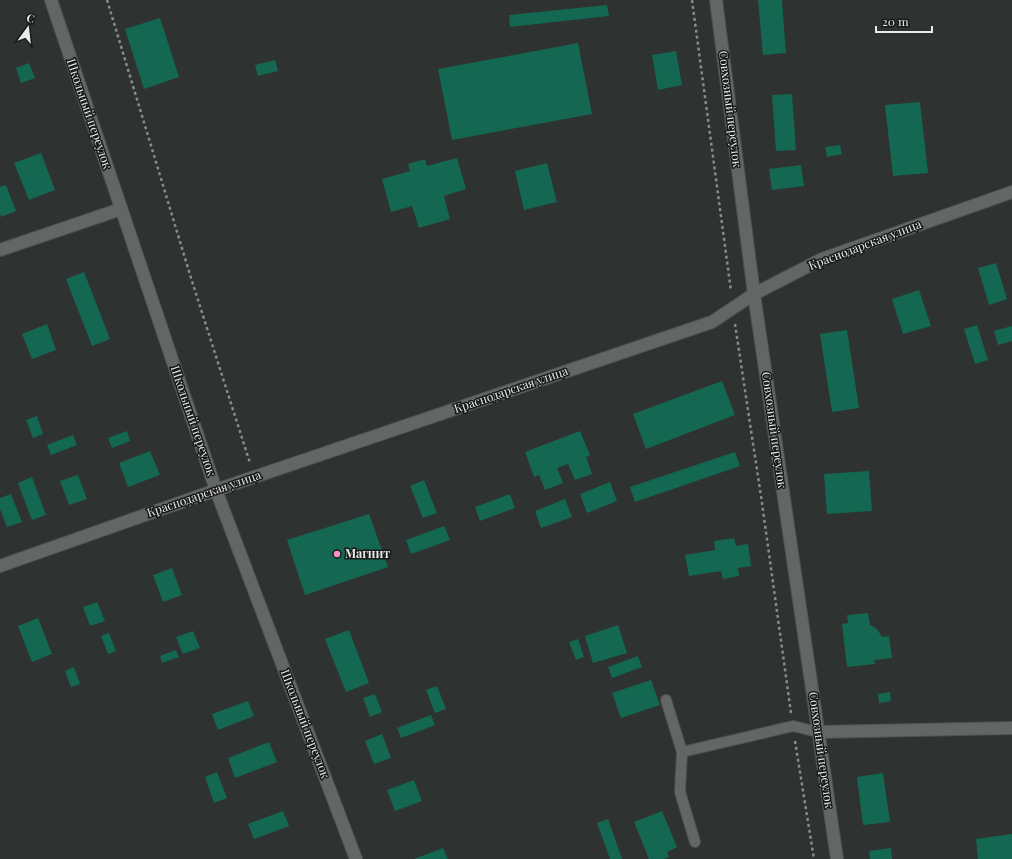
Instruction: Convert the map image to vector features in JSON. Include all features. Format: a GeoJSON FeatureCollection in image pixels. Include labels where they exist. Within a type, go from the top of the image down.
{"type":"FeatureCollection","features":[{"type":"Feature","properties":{"kind":"street","name":"Школьный переулок"},"geometry":{"type":"LineString","coordinates":[[51,0],[216,490],[356,859]]}},
{"type":"Feature","properties":{"kind":"street","name":"Совхозный переулок"},"geometry":{"type":"LineString","coordinates":[[716,0],[754,294],[837,859]]}},
{"type":"Feature","properties":{"kind":"street","name":"Краснодарская улица"},"geometry":{"type":"LineString","coordinates":[[0,566],[216,490],[712,322],[754,294],[822,259],[1012,192]]}},
{"type":"Feature","properties":{"kind":"street"},"geometry":{"type":"LineString","coordinates":[[0,250],[121,209]]}},
{"type":"Feature","properties":{"kind":"street"},"geometry":{"type":"LineString","coordinates":[[818,732],[1012,728]]}},
{"type":"Feature","properties":{"kind":"lane"},"geometry":{"type":"LineString","coordinates":[[666,700],[682,752],[680,792],[695,842]]}},
{"type":"Feature","properties":{"kind":"lane"},"geometry":{"type":"LineString","coordinates":[[682,752],[793,726],[818,732]]}},
{"type":"Feature","properties":{"kind":"path"},"geometry":{"type":"LineString","coordinates":[[107,0],[191,278],[255,477]]}},
{"type":"Feature","properties":{"kind":"path"},"geometry":{"type":"LineString","coordinates":[[692,0],[733,308],[793,726],[814,859]]}},
{"type":"Feature","properties":{"kind":"building"},"geometry":{"type":"Polygon","coordinates":[[[758,0],[782,0],[786,53],[763,55],[758,0]]]}},
{"type":"Feature","properties":{"kind":"building"},"geometry":{"type":"Polygon","coordinates":[[[607,5],[609,16],[510,27],[509,15],[607,5]]]}},
{"type":"Feature","properties":{"kind":"building"},"geometry":{"type":"Polygon","coordinates":[[[160,18],[179,77],[144,89],[125,29],[160,18]]]}},
{"type":"Feature","properties":{"kind":"building"},"geometry":{"type":"Polygon","coordinates":[[[578,43],[592,114],[452,140],[438,69],[578,43]]]}},
{"type":"Feature","properties":{"kind":"building"},"geometry":{"type":"Polygon","coordinates":[[[676,51],[682,85],[658,90],[652,55],[676,51]]]}},
{"type":"Feature","properties":{"kind":"building"},"geometry":{"type":"Polygon","coordinates":[[[275,60],[278,71],[258,76],[255,65],[275,60]]]}},
{"type":"Feature","properties":{"kind":"building"},"geometry":{"type":"Polygon","coordinates":[[[29,63],[35,78],[21,83],[16,68],[29,63]]]}},
{"type":"Feature","properties":{"kind":"building"},"geometry":{"type":"Polygon","coordinates":[[[792,94],[796,150],[776,151],[772,95],[792,94]]]}},
{"type":"Feature","properties":{"kind":"building"},"geometry":{"type":"Polygon","coordinates":[[[920,102],[928,173],[893,176],[885,105],[920,102]]]}},
{"type":"Feature","properties":{"kind":"building"},"geometry":{"type":"Polygon","coordinates":[[[840,145],[842,154],[827,157],[825,147],[840,145]]]}},
{"type":"Feature","properties":{"kind":"building"},"geometry":{"type":"Polygon","coordinates":[[[41,153],[55,190],[29,200],[14,163],[41,153]]]}},
{"type":"Feature","properties":{"kind":"building"},"geometry":{"type":"Polygon","coordinates":[[[457,158],[466,189],[444,196],[450,219],[419,228],[412,206],[391,212],[382,179],[410,171],[408,164],[425,159],[427,166],[457,158]]]}},
{"type":"Feature","properties":{"kind":"building"},"geometry":{"type":"Polygon","coordinates":[[[547,163],[557,202],[524,210],[515,171],[547,163]]]}},
{"type":"Feature","properties":{"kind":"building"},"geometry":{"type":"Polygon","coordinates":[[[801,165],[804,186],[772,190],[769,169],[801,165]]]}},
{"type":"Feature","properties":{"kind":"building"},"geometry":{"type":"Polygon","coordinates":[[[6,185],[16,211],[1,217],[0,187],[6,185]]]}},
{"type":"Feature","properties":{"kind":"building"},"geometry":{"type":"Polygon","coordinates":[[[996,263],[1007,299],[989,305],[978,268],[996,263]]]}},
{"type":"Feature","properties":{"kind":"building"},"geometry":{"type":"Polygon","coordinates":[[[84,272],[110,339],[92,346],[66,279],[84,272]]]}},
{"type":"Feature","properties":{"kind":"building"},"geometry":{"type":"Polygon","coordinates":[[[919,290],[931,326],[903,334],[892,299],[919,290]]]}},
{"type":"Feature","properties":{"kind":"building"},"geometry":{"type":"Polygon","coordinates":[[[47,324],[56,350],[32,359],[22,334],[47,324]]]}},
{"type":"Feature","properties":{"kind":"building"},"geometry":{"type":"Polygon","coordinates":[[[977,325],[988,360],[975,364],[964,329],[977,325]]]}},
{"type":"Feature","properties":{"kind":"building"},"geometry":{"type":"Polygon","coordinates":[[[1012,326],[1012,341],[998,345],[994,331],[1012,326]]]}},
{"type":"Feature","properties":{"kind":"building"},"geometry":{"type":"Polygon","coordinates":[[[847,330],[859,408],[832,412],[820,334],[847,330]]]}},
{"type":"Feature","properties":{"kind":"building"},"geometry":{"type":"Polygon","coordinates":[[[722,381],[735,415],[646,449],[633,414],[722,381]]]}},
{"type":"Feature","properties":{"kind":"building"},"geometry":{"type":"Polygon","coordinates":[[[37,416],[43,434],[33,438],[26,420],[37,416]]]}},
{"type":"Feature","properties":{"kind":"building"},"geometry":{"type":"Polygon","coordinates":[[[127,431],[130,441],[112,448],[108,438],[127,431]]]}},
{"type":"Feature","properties":{"kind":"building"},"geometry":{"type":"Polygon","coordinates":[[[580,431],[590,455],[586,457],[592,474],[575,480],[568,464],[557,468],[563,483],[545,490],[539,475],[534,477],[525,452],[580,431]]]}},
{"type":"Feature","properties":{"kind":"building"},"geometry":{"type":"Polygon","coordinates":[[[73,435],[77,445],[51,455],[47,445],[73,435]]]}},
{"type":"Feature","properties":{"kind":"building"},"geometry":{"type":"Polygon","coordinates":[[[150,451],[160,475],[128,487],[119,463],[150,451]]]}},
{"type":"Feature","properties":{"kind":"building"},"geometry":{"type":"Polygon","coordinates":[[[735,452],[740,466],[635,502],[630,487],[735,452]]]}},
{"type":"Feature","properties":{"kind":"building"},"geometry":{"type":"Polygon","coordinates":[[[869,471],[872,511],[827,514],[824,474],[869,471]]]}},
{"type":"Feature","properties":{"kind":"building"},"geometry":{"type":"Polygon","coordinates":[[[78,475],[87,499],[69,505],[60,481],[78,475]]]}},
{"type":"Feature","properties":{"kind":"building"},"geometry":{"type":"Polygon","coordinates":[[[32,477],[46,515],[32,520],[18,483],[32,477]]]}},
{"type":"Feature","properties":{"kind":"building"},"geometry":{"type":"Polygon","coordinates":[[[424,480],[437,513],[423,518],[410,486],[424,480]]]}},
{"type":"Feature","properties":{"kind":"building"},"geometry":{"type":"Polygon","coordinates":[[[610,482],[617,501],[587,513],[580,494],[610,482]]]}},
{"type":"Feature","properties":{"kind":"building"},"geometry":{"type":"Polygon","coordinates":[[[11,494],[22,522],[7,527],[0,509],[0,498],[11,494]]]}},
{"type":"Feature","properties":{"kind":"building"},"geometry":{"type":"Polygon","coordinates":[[[510,494],[515,508],[480,521],[475,507],[510,494]]]}},
{"type":"Feature","properties":{"kind":"building"},"geometry":{"type":"Polygon","coordinates":[[[565,499],[572,517],[541,528],[535,511],[565,499]]]}},
{"type":"Feature","properties":{"kind":"building","name":"Магнит"},"geometry":{"type":"Polygon","coordinates":[[[369,514],[388,567],[305,595],[287,540],[369,514]]]}},
{"type":"Feature","properties":{"kind":"building"},"geometry":{"type":"Polygon","coordinates":[[[444,526],[450,540],[411,554],[406,540],[444,526]]]}},
{"type":"Feature","properties":{"kind":"building"},"geometry":{"type":"Polygon","coordinates":[[[734,538],[736,546],[748,544],[751,566],[738,568],[739,576],[723,579],[721,571],[689,576],[685,555],[715,550],[714,541],[734,538]]]}},
{"type":"Feature","properties":{"kind":"building"},"geometry":{"type":"Polygon","coordinates":[[[172,568],[182,595],[163,602],[153,575],[172,568]]]}},
{"type":"Feature","properties":{"kind":"building"},"geometry":{"type":"Polygon","coordinates":[[[97,602],[105,621],[90,626],[83,607],[97,602]]]}},
{"type":"Feature","properties":{"kind":"building"},"geometry":{"type":"Polygon","coordinates":[[[868,613],[870,625],[877,629],[882,637],[889,636],[892,658],[874,660],[875,664],[847,667],[842,624],[848,623],[847,615],[868,613]]]}},
{"type":"Feature","properties":{"kind":"building"},"geometry":{"type":"Polygon","coordinates":[[[38,618],[52,654],[32,662],[18,626],[38,618]]]}},
{"type":"Feature","properties":{"kind":"building"},"geometry":{"type":"Polygon","coordinates":[[[618,625],[627,653],[593,663],[585,636],[618,625]]]}},
{"type":"Feature","properties":{"kind":"building"},"geometry":{"type":"Polygon","coordinates":[[[349,630],[369,683],[346,692],[325,639],[349,630]]]}},
{"type":"Feature","properties":{"kind":"building"},"geometry":{"type":"Polygon","coordinates":[[[193,631],[200,648],[183,654],[176,637],[193,631]]]}},
{"type":"Feature","properties":{"kind":"building"},"geometry":{"type":"Polygon","coordinates":[[[109,633],[116,651],[108,654],[101,636],[109,633]]]}},
{"type":"Feature","properties":{"kind":"building"},"geometry":{"type":"Polygon","coordinates":[[[578,639],[584,657],[576,660],[569,642],[578,639]]]}},
{"type":"Feature","properties":{"kind":"building"},"geometry":{"type":"Polygon","coordinates":[[[176,650],[179,657],[162,663],[160,656],[176,650]]]}},
{"type":"Feature","properties":{"kind":"building"},"geometry":{"type":"Polygon","coordinates":[[[638,656],[642,667],[612,678],[608,667],[638,656]]]}},
{"type":"Feature","properties":{"kind":"building"},"geometry":{"type":"Polygon","coordinates":[[[74,667],[80,684],[71,687],[65,671],[74,667]]]}},
{"type":"Feature","properties":{"kind":"building"},"geometry":{"type":"Polygon","coordinates":[[[651,680],[660,705],[621,718],[612,693],[651,680]]]}},
{"type":"Feature","properties":{"kind":"building"},"geometry":{"type":"Polygon","coordinates":[[[437,686],[446,709],[435,713],[426,690],[437,686]]]}},
{"type":"Feature","properties":{"kind":"building"},"geometry":{"type":"Polygon","coordinates":[[[890,692],[891,701],[879,703],[878,694],[890,692]]]}},
{"type":"Feature","properties":{"kind":"building"},"geometry":{"type":"Polygon","coordinates":[[[375,694],[382,712],[370,717],[363,698],[375,694]]]}},
{"type":"Feature","properties":{"kind":"building"},"geometry":{"type":"Polygon","coordinates":[[[248,701],[254,716],[218,730],[212,714],[248,701]]]}},
{"type":"Feature","properties":{"kind":"building"},"geometry":{"type":"Polygon","coordinates":[[[431,715],[435,725],[401,738],[397,728],[431,715]]]}},
{"type":"Feature","properties":{"kind":"building"},"geometry":{"type":"Polygon","coordinates":[[[382,734],[391,758],[374,764],[365,741],[382,734]]]}},
{"type":"Feature","properties":{"kind":"building"},"geometry":{"type":"Polygon","coordinates":[[[269,742],[277,762],[235,778],[228,758],[269,742]]]}},
{"type":"Feature","properties":{"kind":"building"},"geometry":{"type":"Polygon","coordinates":[[[217,772],[227,798],[214,803],[205,777],[217,772]]]}},
{"type":"Feature","properties":{"kind":"building"},"geometry":{"type":"Polygon","coordinates":[[[883,773],[890,822],[863,825],[857,777],[883,773]]]}},
{"type":"Feature","properties":{"kind":"building"},"geometry":{"type":"Polygon","coordinates":[[[414,780],[422,801],[395,811],[387,790],[414,780]]]}},
{"type":"Feature","properties":{"kind":"building"},"geometry":{"type":"Polygon","coordinates":[[[283,811],[289,826],[254,839],[248,824],[283,811]]]}},
{"type":"Feature","properties":{"kind":"building"},"geometry":{"type":"Polygon","coordinates":[[[662,811],[677,847],[667,852],[669,857],[664,859],[649,859],[634,822],[662,811]]]}},
{"type":"Feature","properties":{"kind":"building"},"geometry":{"type":"Polygon","coordinates":[[[608,819],[622,859],[610,859],[597,823],[608,819]]]}},
{"type":"Feature","properties":{"kind":"building"},"geometry":{"type":"Polygon","coordinates":[[[1012,834],[1012,859],[978,859],[976,839],[1012,834]]]}},
{"type":"Feature","properties":{"kind":"building"},"geometry":{"type":"Polygon","coordinates":[[[443,848],[448,859],[414,859],[443,848]]]}},
{"type":"Feature","properties":{"kind":"building"},"geometry":{"type":"Polygon","coordinates":[[[891,848],[892,859],[870,859],[869,851],[891,848]]]}},
{"type":"Feature","properties":{"kind":"place","name":"Магнит"},"geometry":{"type":"Point","coordinates":[337,554]}}]}
